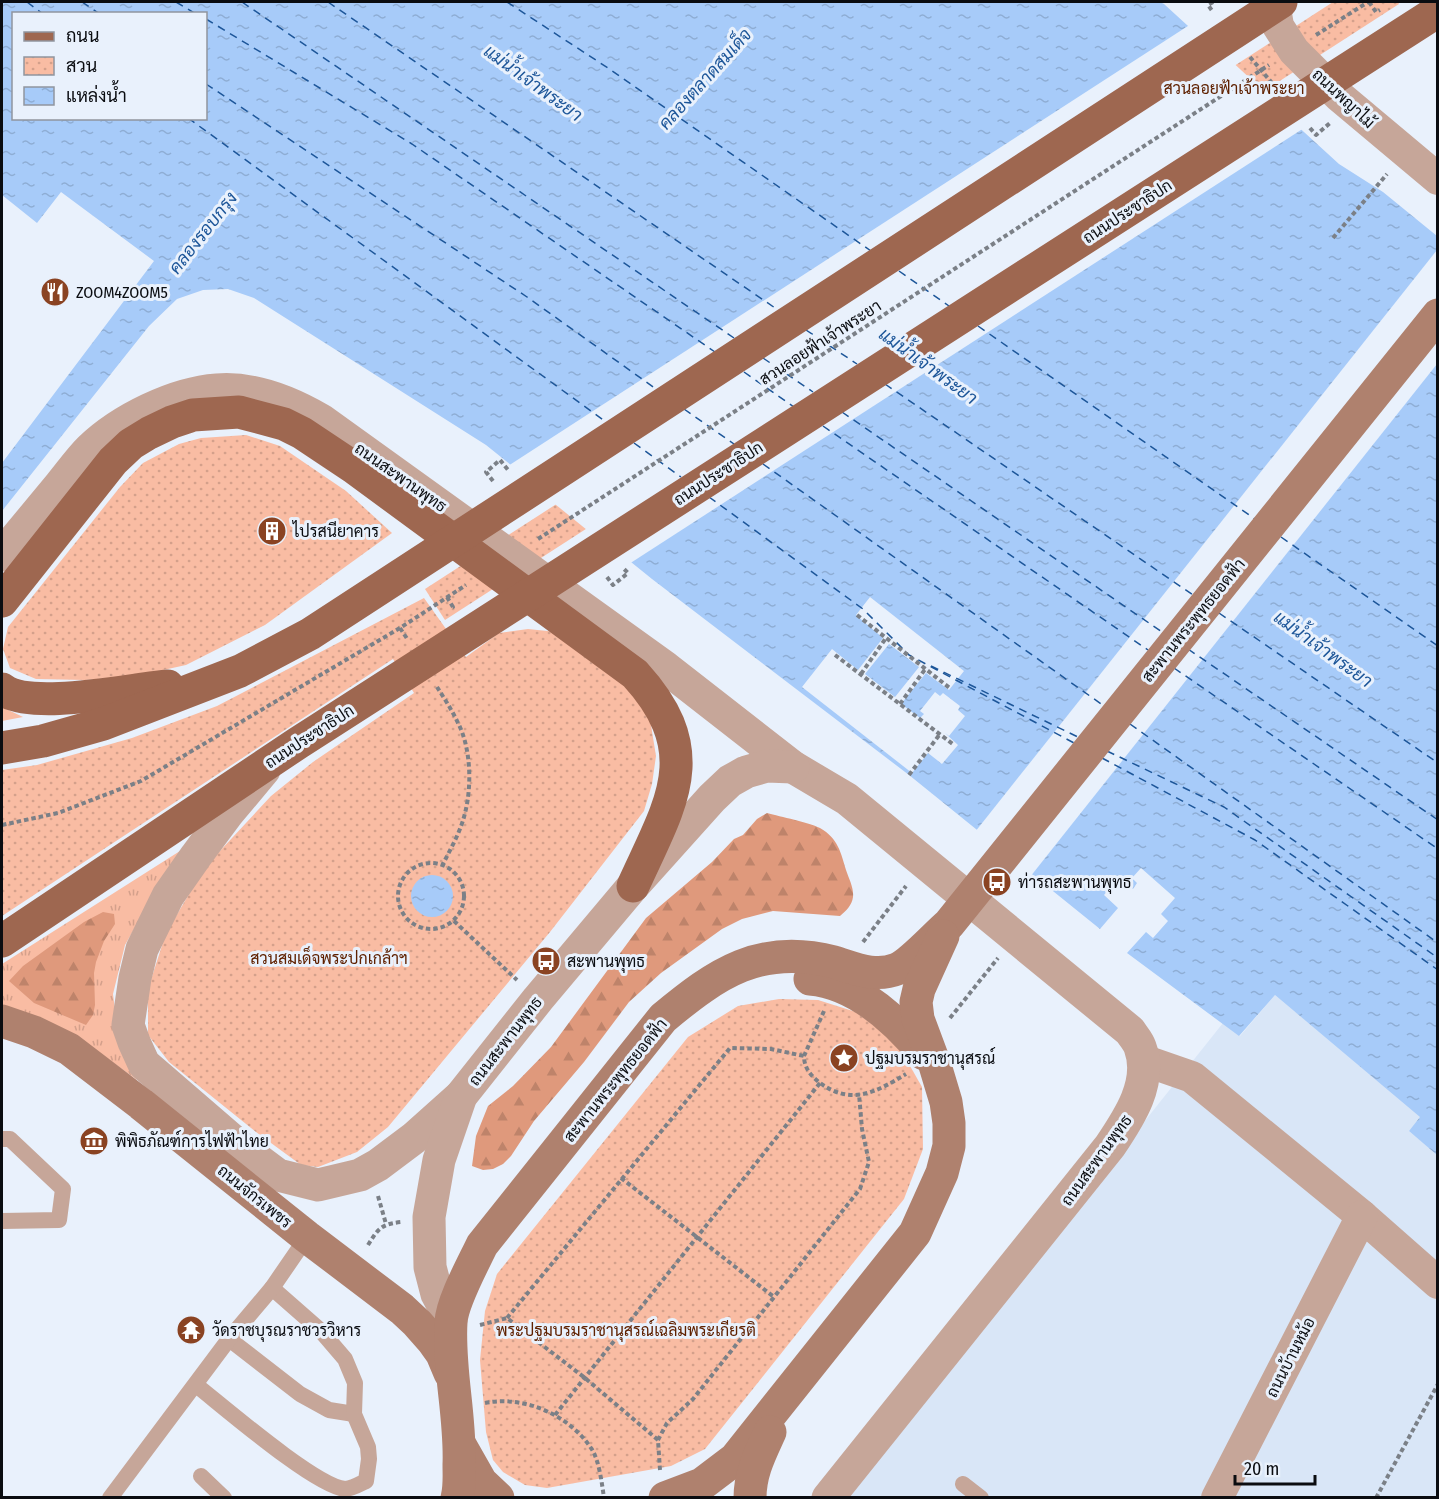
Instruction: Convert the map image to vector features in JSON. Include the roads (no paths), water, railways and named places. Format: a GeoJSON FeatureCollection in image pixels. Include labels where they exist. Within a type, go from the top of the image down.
{"type":"FeatureCollection","features":[{"type":"Feature","properties":{"kind":"main road"},"geometry":{"type":"LineString","coordinates":[[2,748],[43,741],[103,724],[240,671],[310,633],[1281,2]]}},
{"type":"Feature","properties":{"kind":"main road","name":"ถนนประชาธิปก"},"geometry":{"type":"LineString","coordinates":[[2,941],[286,751],[1437,11]]}},
{"type":"Feature","properties":{"kind":"main road","name":"สะพานพระพุทธยอดฟ้า"},"geometry":{"type":"LineString","coordinates":[[451,1326],[467,1275],[482,1245],[663,1018],[698,988],[730,970],[756,960],[793,956],[835,963],[871,973],[896,969],[949,924],[1437,315]]}},
{"type":"Feature","properties":{"kind":"main road"},"geometry":{"type":"LineString","coordinates":[[2,601],[113,460],[131,444],[172,422],[193,415],[239,412],[284,424],[353,466],[635,674],[650,690],[671,729],[677,769],[673,796],[633,886]]}},
{"type":"Feature","properties":{"kind":"main road"},"geometry":{"type":"LineString","coordinates":[[2,689],[16,696],[47,698],[210,682]]}},
{"type":"Feature","properties":{"kind":"main road","name":"สะพานพระพุทธยอดฟ้า"},"geometry":{"type":"LineString","coordinates":[[786,1398],[915,1233],[942,1173],[949,1146],[946,1102],[925,1072],[916,1002],[932,958],[949,924]]}},
{"type":"Feature","properties":{"kind":"main road"},"geometry":{"type":"LineString","coordinates":[[698,988],[738,980],[777,976],[814,979],[831,984],[863,998],[886,1014],[910,1036],[925,1072]]}},
{"type":"Feature","properties":{"kind":"main road","name":"ถนนจักรเพชร"},"geometry":{"type":"LineString","coordinates":[[2,1022],[34,1032],[69,1049],[417,1323],[442,1354],[455,1396]]}},
{"type":"Feature","properties":{"kind":"main road","name":"ถนนจักรเพชร"},"geometry":{"type":"LineString","coordinates":[[451,1326],[460,1445],[481,1482],[498,1497]]}},
{"type":"Feature","properties":{"kind":"main road"},"geometry":{"type":"LineString","coordinates":[[663,1488],[702,1484],[735,1459],[786,1398]]}},
{"type":"Feature","properties":{"kind":"main road"},"geometry":{"type":"LineString","coordinates":[[750,1497],[750,1483],[756,1461],[786,1398]]}},
{"type":"Feature","properties":{"kind":"main road"},"geometry":{"type":"LineString","coordinates":[[457,1497],[460,1445]]}},
{"type":"Feature","properties":{"kind":"street","name":"ถนนพญาไม้"},"geometry":{"type":"LineString","coordinates":[[1274,2],[1278,26],[1294,51],[1339,96],[1437,179]]}},
{"type":"Feature","properties":{"kind":"street","name":"ถนนสะพานพุทธ"},"geometry":{"type":"LineString","coordinates":[[2,555],[90,449],[125,423],[169,402],[217,390],[240,391],[271,397],[297,406],[321,420],[666,668],[793,767],[847,799],[1130,1031],[1140,1045],[1143,1060],[1140,1092],[1133,1110],[1110,1146],[828,1497]]}},
{"type":"Feature","properties":{"kind":"street"},"geometry":{"type":"LineString","coordinates":[[286,751],[228,813],[196,856],[168,896],[142,949],[128,1024],[144,1064],[239,1146],[278,1175],[318,1185],[360,1175],[378,1165],[414,1138],[461,1096]]}},
{"type":"Feature","properties":{"kind":"street","name":"ถนนสะพานพุทธ"},"geometry":{"type":"LineString","coordinates":[[451,1326],[437,1294],[430,1267],[429,1217],[439,1160],[461,1096],[538,999],[633,886],[712,798],[730,781],[746,772],[767,766],[793,767]]}},
{"type":"Feature","properties":{"kind":"street"},"geometry":{"type":"LineString","coordinates":[[1143,1060],[1192,1077],[1362,1215],[1437,1283]]}},
{"type":"Feature","properties":{"kind":"street","name":"ถนนบ้านหม้อ"},"geometry":{"type":"LineString","coordinates":[[1217,1497],[1362,1215]]}},
{"type":"Feature","properties":{"kind":"lane"},"geometry":{"type":"LineString","coordinates":[[2,1139],[10,1139],[63,1189],[59,1220],[8,1219],[2,1221]]}},
{"type":"Feature","properties":{"kind":"lane"},"geometry":{"type":"LineString","coordinates":[[110,1497],[229,1339],[272,1288],[307,1237]]}},
{"type":"Feature","properties":{"kind":"lane"},"geometry":{"type":"LineString","coordinates":[[196,1385],[301,1467],[330,1485],[347,1489],[366,1481],[368,1447],[354,1414],[355,1383],[345,1359],[321,1331],[272,1288]]}},
{"type":"Feature","properties":{"kind":"lane"},"geometry":{"type":"LineString","coordinates":[[229,1339],[300,1394],[329,1410],[354,1414]]}},
{"type":"Feature","properties":{"kind":"lane"},"geometry":{"type":"LineString","coordinates":[[201,1476],[224,1497]]}},
{"type":"Feature","properties":{"kind":"lane"},"geometry":{"type":"LineString","coordinates":[[963,1484],[981,1497]]}},
{"type":"Feature","properties":{"kind":"water"},"geometry":{"type":"Polygon","coordinates":[[[2,2],[1160,2],[1164,4],[1339,164],[1383,192],[1437,236],[1437,1155],[1409,1131],[1420,1117],[1275,995],[1239,1036],[1127,953],[1146,932],[1153,938],[1168,921],[1161,914],[1175,898],[1141,868],[1132,878],[1137,883],[1133,889],[1119,877],[1104,895],[1118,908],[1100,929],[909,775],[652,579],[486,445],[254,298],[228,289],[203,290],[177,299],[149,326],[2,511],[2,463],[154,261],[61,192],[37,223],[2,195],[2,2]]]}},
{"type":"Feature","properties":{"kind":"water"},"geometry":{"type":"Polygon","coordinates":[[[432,875],[447,881],[453,896],[447,911],[432,917],[417,911],[411,896],[417,881],[432,875]]]}},
{"type":"Feature","properties":{"kind":"place","name":"ZOOM4ZOOM5"},"geometry":{"type":"Point","coordinates":[55,292]}},
{"type":"Feature","properties":{"kind":"place","name":"ไปรสนียาคาร"},"geometry":{"type":"Point","coordinates":[272,531]}},
{"type":"Feature","properties":{"kind":"place","name":"ท่ารถสะพานพุทธ"},"geometry":{"type":"Point","coordinates":[997,882]}},
{"type":"Feature","properties":{"kind":"place","name":"สะพานพุทธ"},"geometry":{"type":"Point","coordinates":[546,961]}},
{"type":"Feature","properties":{"kind":"place","name":"ปฐมบรมราชานุสรณ์"},"geometry":{"type":"Point","coordinates":[844,1058]}},
{"type":"Feature","properties":{"kind":"place","name":"พิพิธภัณฑ์การไฟฟ้าไทย"},"geometry":{"type":"Point","coordinates":[94,1141]}},
{"type":"Feature","properties":{"kind":"place","name":"วัดราชบุรณราชวรวิหาร"},"geometry":{"type":"Point","coordinates":[191,1330]}},
{"type":"Feature","properties":{"kind":"water label","name":"คลองตลาดสมเด็จ"},"geometry":{"type":"Point","coordinates":[705,79]}},
{"type":"Feature","properties":{"kind":"water label","name":"แม่น้ำเจ้าพระยา"},"geometry":{"type":"Point","coordinates":[533,83]}},
{"type":"Feature","properties":{"kind":"water label","name":"คลองรอบกรุง"},"geometry":{"type":"Point","coordinates":[203,233]}},
{"type":"Feature","properties":{"kind":"water label","name":"แม่น้ำเจ้าพระยา"},"geometry":{"type":"Point","coordinates":[928,366]}},
{"type":"Feature","properties":{"kind":"water label","name":"แม่น้ำเจ้าพระยา"},"geometry":{"type":"Point","coordinates":[1323,649]}},
{"type":"Feature","properties":{"kind":"park label","name":"สวนลอยฟ้าเจ้าพระยา"},"geometry":{"type":"Point","coordinates":[1234,88]}},
{"type":"Feature","properties":{"kind":"park label","name":"สวนสมเด็จพระปกเกล้าฯ"},"geometry":{"type":"Point","coordinates":[329,958]}},
{"type":"Feature","properties":{"kind":"park label","name":"พระปฐมบรมราชานุสรณ์เฉลิมพระเกียรติ"},"geometry":{"type":"Point","coordinates":[626,1330]}}]}
